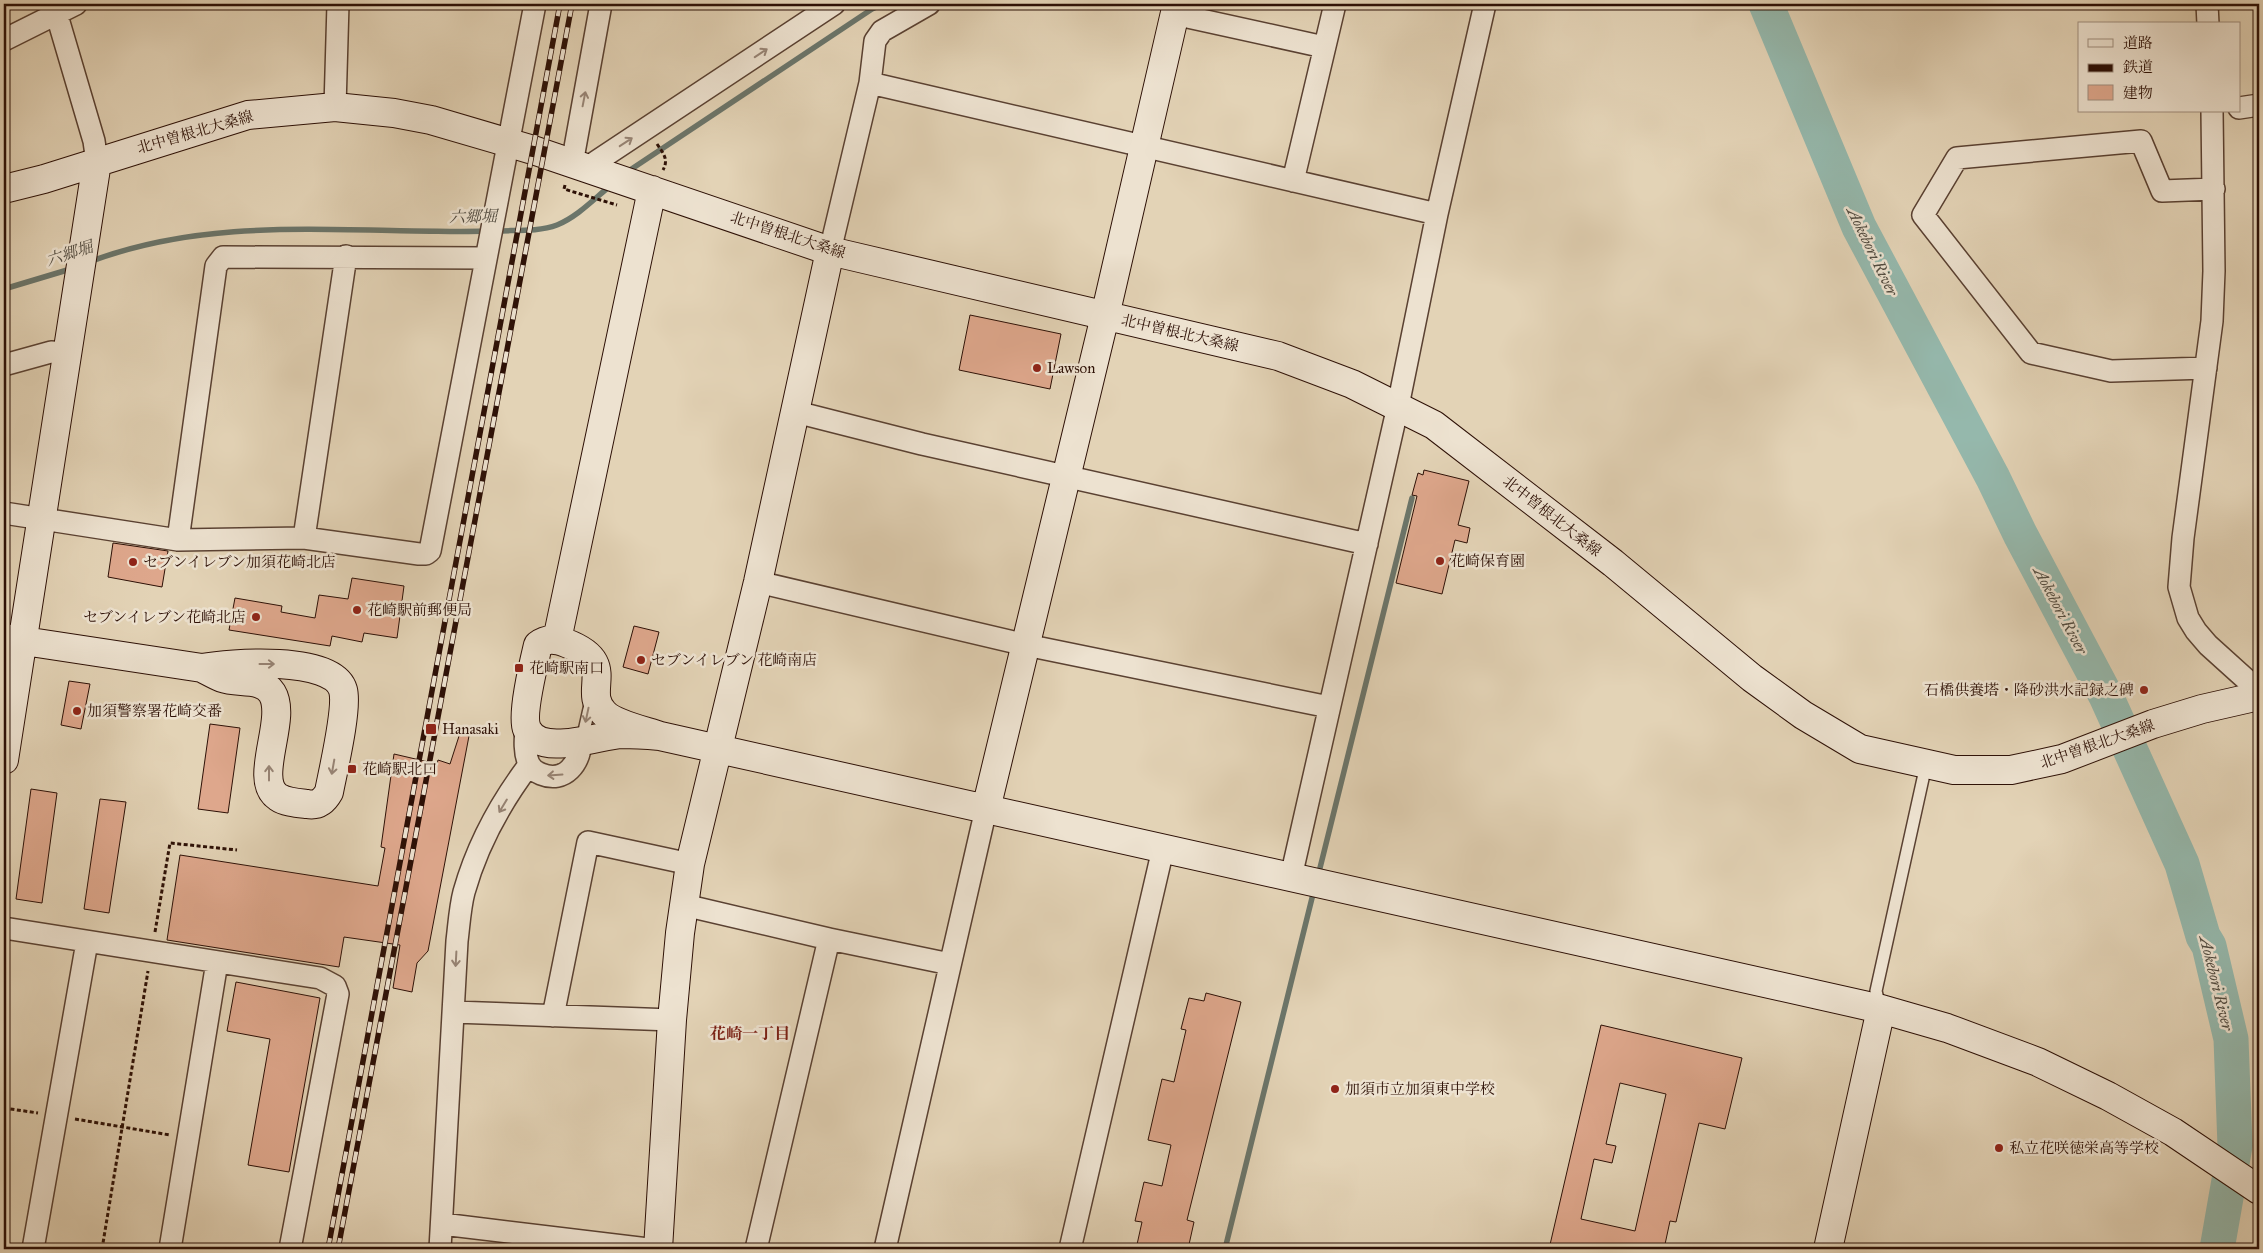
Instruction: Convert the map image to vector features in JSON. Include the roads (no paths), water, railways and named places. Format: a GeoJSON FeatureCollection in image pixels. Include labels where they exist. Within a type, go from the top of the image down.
{"type":"FeatureCollection","features":[{"type":"Feature","properties":{"kind":"street"},"geometry":{"type":"LineString","coordinates":[[4,40],[56,12],[76,4]]}},
{"type":"Feature","properties":{"kind":"street"},"geometry":{"type":"LineString","coordinates":[[335,107],[338,4]]}},
{"type":"Feature","properties":{"kind":"street"},"geometry":{"type":"LineString","coordinates":[[4,513],[178,540],[304,538],[419,554],[426,554],[430,551],[535,4]]}},
{"type":"Feature","properties":{"kind":"street"},"geometry":{"type":"LineString","coordinates":[[584,175],[601,4]]}},
{"type":"Feature","properties":{"kind":"street"},"geometry":{"type":"LineString","coordinates":[[584,175],[834,4]]}},
{"type":"Feature","properties":{"kind":"street"},"geometry":{"type":"LineString","coordinates":[[658,1249],[672,1020],[690,864],[758,582],[830,250],[870,82],[875,41],[882,31],[929,4]]}},
{"type":"Feature","properties":{"kind":"street"},"geometry":{"type":"LineString","coordinates":[[1293,180],[1335,4]]}},
{"type":"Feature","properties":{"kind":"street"},"geometry":{"type":"LineString","coordinates":[[1291,877],[1398,406],[1437,214],[1485,4]]}},
{"type":"Feature","properties":{"kind":"street"},"geometry":{"type":"LineString","coordinates":[[2207,4],[2208,22]]}},
{"type":"Feature","properties":{"kind":"street"},"geometry":{"type":"LineString","coordinates":[[885,1249],[986,809],[1105,316],[1176,9],[1324,47]]}},
{"type":"Feature","properties":{"kind":"street"},"geometry":{"type":"LineString","coordinates":[[4,760],[13,640],[42,519],[66,353],[97,162],[94,141],[56,12]]}},
{"type":"Feature","properties":{"kind":"street"},"geometry":{"type":"LineString","coordinates":[[870,82],[1437,214]]}},
{"type":"Feature","properties":{"kind":"street"},"geometry":{"type":"LineString","coordinates":[[2240,108],[2259,105]]}},
{"type":"Feature","properties":{"kind":"street","name":"北中曽根北大桑線"},"geometry":{"type":"LineString","coordinates":[[4,189],[44,179],[248,116],[335,107],[394,113],[431,120],[508,143],[584,175],[643,187],[830,250],[1278,356],[1352,384],[1434,425],[1613,563],[1752,678],[1804,715],[1860,749],[1954,770],[2011,770],[2033,767],[2062,759],[2153,724],[2202,709],[2259,696]]}},
{"type":"Feature","properties":{"kind":"street"},"geometry":{"type":"LineString","coordinates":[[2212,112],[2214,271],[2212,321],[2180,564],[2179,587],[2188,618],[2196,631],[2208,645],[2259,691]]}},
{"type":"Feature","properties":{"kind":"street"},"geometry":{"type":"LineString","coordinates":[[2206,368],[2111,371],[2031,354],[1922,214],[1957,158],[2142,141],[2162,191],[2214,189]]}},
{"type":"Feature","properties":{"kind":"street"},"geometry":{"type":"LineString","coordinates":[[558,640],[643,187]]}},
{"type":"Feature","properties":{"kind":"street"},"geometry":{"type":"LineString","coordinates":[[178,540],[216,266],[223,257],[346,256],[487,251]]}},
{"type":"Feature","properties":{"kind":"street"},"geometry":{"type":"LineString","coordinates":[[304,538],[346,256]]}},
{"type":"Feature","properties":{"kind":"street"},"geometry":{"type":"LineString","coordinates":[[4,365],[51,352],[66,353]]}},
{"type":"Feature","properties":{"kind":"street"},"geometry":{"type":"LineString","coordinates":[[796,412],[922,444],[1367,544]]}},
{"type":"Feature","properties":{"kind":"street"},"geometry":{"type":"LineString","coordinates":[[758,582],[1026,645],[1329,707]]}},
{"type":"Feature","properties":{"kind":"street"},"geometry":{"type":"LineString","coordinates":[[13,640],[202,668],[224,679],[266,686],[276,704],[276,718],[268,774],[273,794],[279,798],[311,805],[325,799],[329,792],[343,710],[344,692],[337,680],[319,670],[294,666],[223,664],[202,668]]}},
{"type":"Feature","properties":{"kind":"street"},"geometry":{"type":"LineString","coordinates":[[581,741],[576,763],[564,775],[546,776],[536,772],[529,765],[525,744],[525,713],[538,646],[546,640],[558,640],[583,651],[592,658],[597,668],[599,706],[603,713],[610,718],[660,736],[1881,1009],[1947,1028],[2038,1062],[2108,1096],[2173,1132],[2259,1190]]}},
{"type":"Feature","properties":{"kind":"street"},"geometry":{"type":"LineString","coordinates":[[526,728],[535,739],[552,743],[581,741],[620,734],[660,736]]}},
{"type":"Feature","properties":{"kind":"street"},"geometry":{"type":"LineString","coordinates":[[440,1249],[457,941],[464,892],[495,818],[529,765]]}},
{"type":"Feature","properties":{"kind":"street"},"geometry":{"type":"LineString","coordinates":[[553,1016],[588,842],[690,864]]}},
{"type":"Feature","properties":{"kind":"street"},"geometry":{"type":"LineString","coordinates":[[1070,1249],[1163,849]]}},
{"type":"Feature","properties":{"kind":"street"},"geometry":{"type":"LineString","coordinates":[[684,905],[829,939],[950,964]]}},
{"type":"Feature","properties":{"kind":"street"},"geometry":{"type":"LineString","coordinates":[[4,928],[320,978],[335,986],[338,994],[290,1249]]}},
{"type":"Feature","properties":{"kind":"street"},"geometry":{"type":"LineString","coordinates":[[756,1249],[829,939]]}},
{"type":"Feature","properties":{"kind":"street"},"geometry":{"type":"LineString","coordinates":[[32,1249],[87,942]]}},
{"type":"Feature","properties":{"kind":"street"},"geometry":{"type":"LineString","coordinates":[[170,1249],[217,962]]}},
{"type":"Feature","properties":{"kind":"street"},"geometry":{"type":"LineString","coordinates":[[1828,1249],[1881,1009]]}},
{"type":"Feature","properties":{"kind":"street"},"geometry":{"type":"LineString","coordinates":[[454,1012],[672,1020]]}},
{"type":"Feature","properties":{"kind":"street"},"geometry":{"type":"LineString","coordinates":[[442,1224],[648,1249]]}},
{"type":"Feature","properties":{"kind":"lane"},"geometry":{"type":"LineString","coordinates":[[581,741],[590,701],[597,690]]}},
{"type":"Feature","properties":{"kind":"lane"},"geometry":{"type":"LineString","coordinates":[[1881,1009],[1876,992],[1926,765]]}},
{"type":"Feature","properties":{"kind":"waterway","name":"六郷堀"},"geometry":{"type":"LineString","coordinates":[[627,172],[872,9],[883,4]]}},
{"type":"Feature","properties":{"kind":"waterway","name":"Aokebori River"},"geometry":{"type":"LineString","coordinates":[[1766,4],[1859,227],[1993,478],[2020,534],[2106,696],[2182,864],[2203,936],[2209,946],[2231,1039],[2235,1146],[2217,1249]]}},
{"type":"Feature","properties":{"kind":"waterway","name":"六郷堀"},"geometry":{"type":"LineString","coordinates":[[495,231],[535,230],[557,225],[578,213],[610,186]]}},
{"type":"Feature","properties":{"kind":"waterway","name":"六郷堀"},"geometry":{"type":"LineString","coordinates":[[89,262],[129,249],[209,234],[290,229],[486,231]]}},
{"type":"Feature","properties":{"kind":"waterway","name":"六郷堀"},"geometry":{"type":"LineString","coordinates":[[4,289],[74,268]]}},
{"type":"Feature","properties":{"kind":"waterway"},"geometry":{"type":"LineString","coordinates":[[1318,876],[1412,498]]}},
{"type":"Feature","properties":{"kind":"waterway"},"geometry":{"type":"LineString","coordinates":[[1225,1249],[1314,890]]}},
{"type":"Feature","properties":{"kind":"railway"},"geometry":{"type":"LineString","coordinates":[[328,1249],[560,4]]}},
{"type":"Feature","properties":{"kind":"railway"},"geometry":{"type":"LineString","coordinates":[[338,1249],[572,4]]}},
{"type":"Feature","properties":{"kind":"place","name":"Lawson"},"geometry":{"type":"Point","coordinates":[1037,368]}},
{"type":"Feature","properties":{"kind":"place","name":"花崎保育園"},"geometry":{"type":"Point","coordinates":[1440,561]}},
{"type":"Feature","properties":{"kind":"place","name":"セブンイレブン加須花崎北店"},"geometry":{"type":"Point","coordinates":[133,562]}},
{"type":"Feature","properties":{"kind":"place","name":"花崎駅前郵便局"},"geometry":{"type":"Point","coordinates":[357,610]}},
{"type":"Feature","properties":{"kind":"place","name":"セブンイレブン花崎北店"},"geometry":{"type":"Point","coordinates":[256,617]}},
{"type":"Feature","properties":{"kind":"place","name":"セブンイレブン 花崎南店"},"geometry":{"type":"Point","coordinates":[641,660]}},
{"type":"Feature","properties":{"kind":"place","name":"花崎駅南口"},"geometry":{"type":"Point","coordinates":[519,668]}},
{"type":"Feature","properties":{"kind":"place","name":"石橋供養塔・降砂洪水記録之碑"},"geometry":{"type":"Point","coordinates":[2144,690]}},
{"type":"Feature","properties":{"kind":"place","name":"加須警察署花崎交番"},"geometry":{"type":"Point","coordinates":[77,711]}},
{"type":"Feature","properties":{"kind":"place","name":"Hanasaki"},"geometry":{"type":"Point","coordinates":[431,729]}},
{"type":"Feature","properties":{"kind":"place","name":"花崎駅北口"},"geometry":{"type":"Point","coordinates":[352,769]}},
{"type":"Feature","properties":{"kind":"place","name":"加須市立加須東中学校"},"geometry":{"type":"Point","coordinates":[1335,1089]}},
{"type":"Feature","properties":{"kind":"place","name":"私立花咲徳栄高等学校"},"geometry":{"type":"Point","coordinates":[1999,1148]}},
{"type":"Feature","properties":{"kind":"district","name":"花崎一丁目"},"geometry":{"type":"Point","coordinates":[750,1033]}}]}
